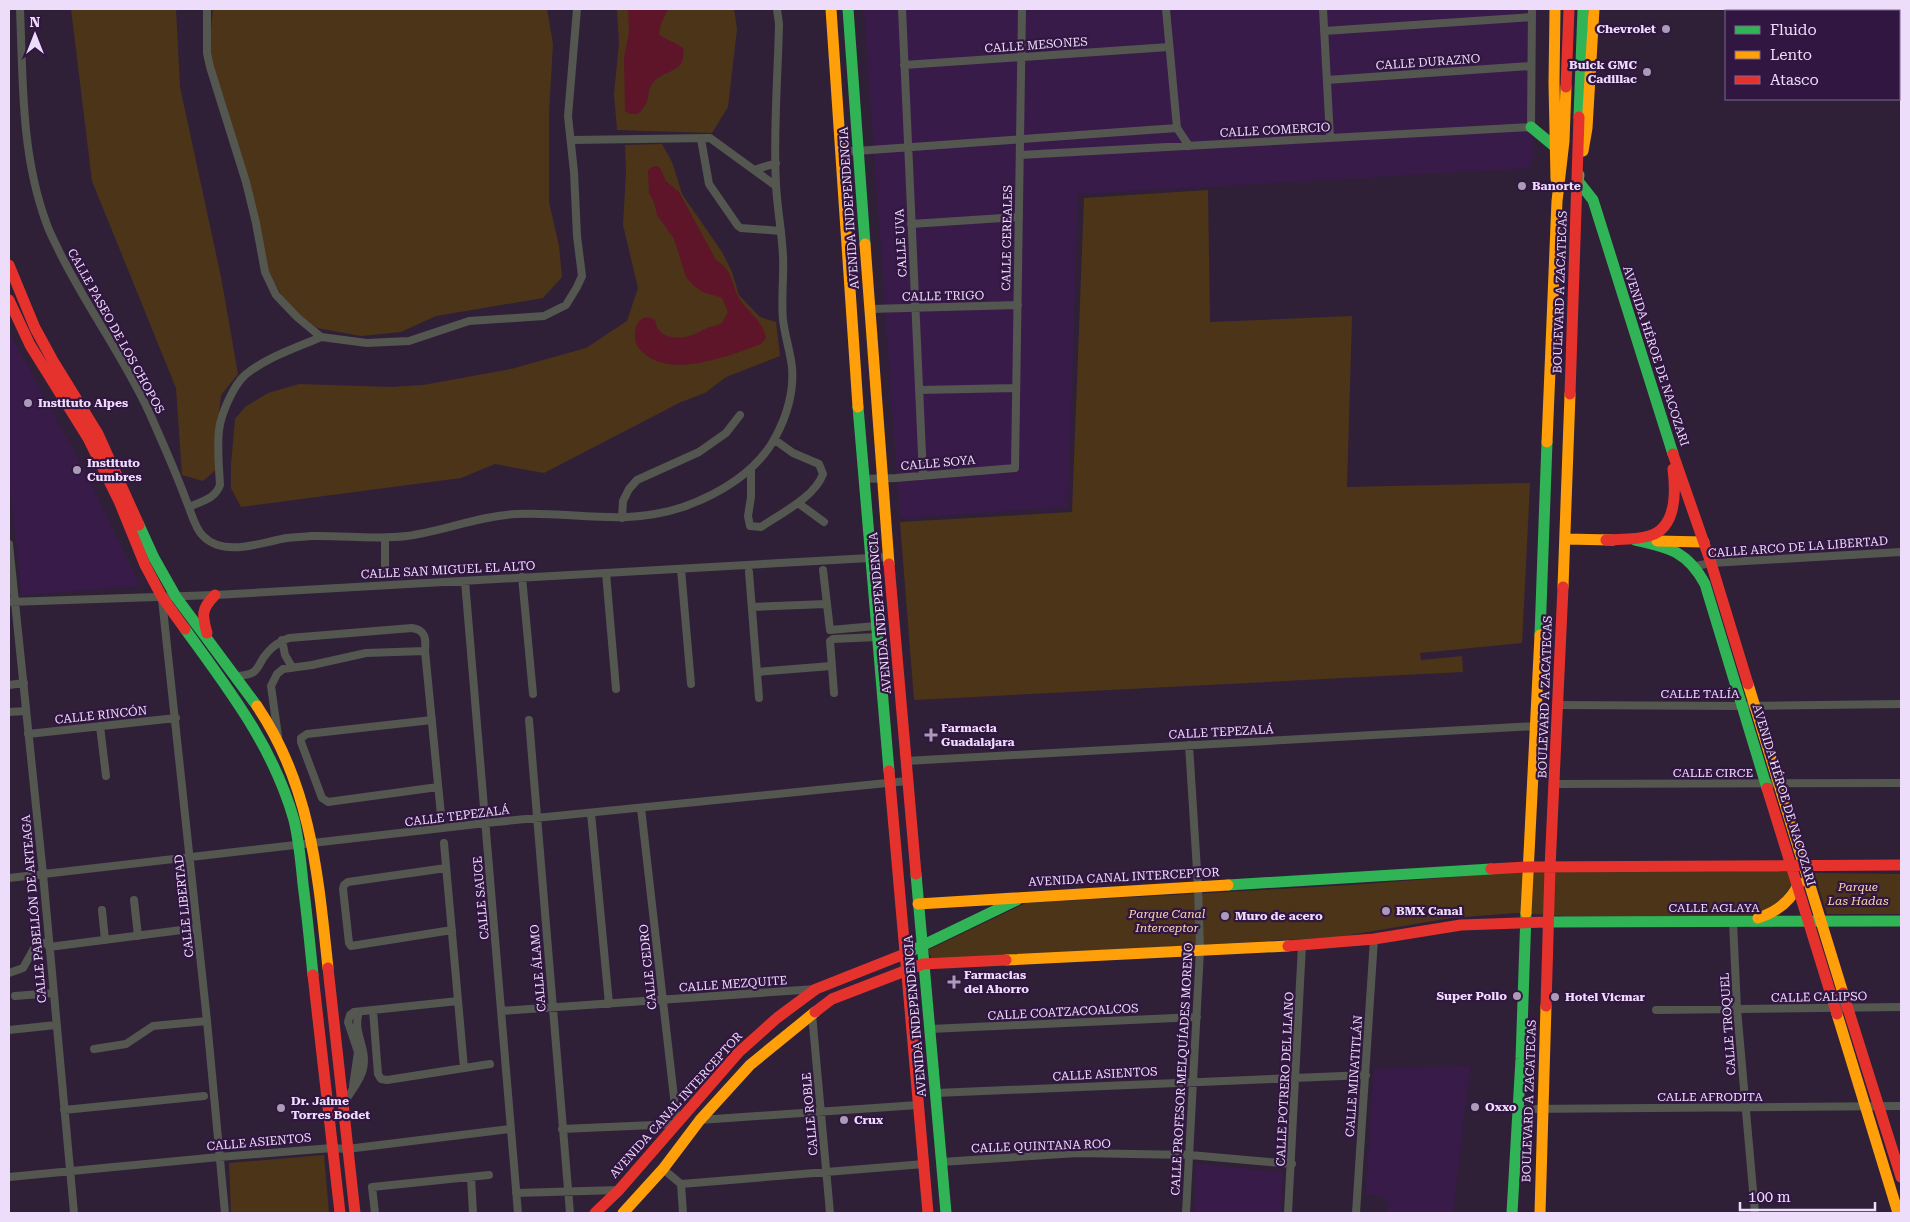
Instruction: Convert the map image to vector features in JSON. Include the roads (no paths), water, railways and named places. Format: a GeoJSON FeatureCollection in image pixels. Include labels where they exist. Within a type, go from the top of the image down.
{"type":"FeatureCollection","features":[{"type":"Feature","properties":{"kind":"main road","name":"AVENIDA INDEPENDENCIA"},"geometry":{"type":"LineString","coordinates":[[831,9],[863,479],[928,1213]]}},
{"type":"Feature","properties":{"kind":"main road","name":"AVENIDA INDEPENDENCIA"},"geometry":{"type":"LineString","coordinates":[[848,9],[888,557],[946,1213]]}},
{"type":"Feature","properties":{"kind":"main road","name":"BOULEVARD A ZACATECAS"},"geometry":{"type":"LineString","coordinates":[[1556,9],[1554,146],[1557,201]]}},
{"type":"Feature","properties":{"kind":"main road","name":"BOULEVARD A ZACATECAS"},"geometry":{"type":"LineString","coordinates":[[1512,1213],[1536,726],[1557,201],[1564,141],[1569,9]]}},
{"type":"Feature","properties":{"kind":"main road","name":"BOULEVARD A ZACATECAS"},"geometry":{"type":"LineString","coordinates":[[1540,1213],[1548,922],[1565,539],[1583,9]]}},
{"type":"Feature","properties":{"kind":"main road","name":"BOULEVARD A ZACATECAS"},"geometry":{"type":"LineString","coordinates":[[1578,181],[1586,128],[1594,9]]}},
{"type":"Feature","properties":{"kind":"main road"},"geometry":{"type":"LineString","coordinates":[[1531,127],[1554,146]]}},
{"type":"Feature","properties":{"kind":"main road","name":"AVENIDA HÉROE DE NACOZARI"},"geometry":{"type":"LineString","coordinates":[[1578,181],[1593,200],[1671,448],[1711,563],[1805,866],[1814,921],[1836,1008],[1898,1213]]}},
{"type":"Feature","properties":{"kind":"main road"},"geometry":{"type":"LineString","coordinates":[[10,272],[39,337],[98,434],[128,496],[152,556],[176,596],[238,676],[267,720],[298,787],[312,844],[326,947],[355,1213]]}},
{"type":"Feature","properties":{"kind":"main road"},"geometry":{"type":"LineString","coordinates":[[9,300],[30,345],[88,438],[162,597],[244,710],[268,752],[285,792],[299,846],[340,1213]]}},
{"type":"Feature","properties":{"kind":"main road"},"geometry":{"type":"LineString","coordinates":[[1606,540],[1651,536],[1659,531],[1667,522],[1671,513],[1675,491],[1671,448]]}},
{"type":"Feature","properties":{"kind":"main road"},"geometry":{"type":"LineString","coordinates":[[1545,514],[1552,528],[1565,539],[1704,542]]}},
{"type":"Feature","properties":{"kind":"main road"},"geometry":{"type":"LineString","coordinates":[[1635,540],[1668,548],[1690,559],[1696,566]]}},
{"type":"Feature","properties":{"kind":"main road","name":"AVENIDA HÉROE DE NACOZARI"},"geometry":{"type":"LineString","coordinates":[[1696,566],[1705,584],[1798,886],[1849,1007],[1901,1177]]}},
{"type":"Feature","properties":{"kind":"main road"},"geometry":{"type":"LineString","coordinates":[[210,642],[202,613],[203,608],[215,595]]}},
{"type":"Feature","properties":{"kind":"main road"},"geometry":{"type":"LineString","coordinates":[[1528,867],[1901,865]]}},
{"type":"Feature","properties":{"kind":"main road"},"geometry":{"type":"LineString","coordinates":[[1737,922],[1770,914],[1789,901],[1798,886],[1805,866]]}},
{"type":"Feature","properties":{"kind":"main road","name":"AVENIDA CANAL INTERCEPTOR"},"geometry":{"type":"LineString","coordinates":[[595,1213],[619,1190],[739,1052],[777,1018],[816,989],[905,954],[1023,896],[1528,867]]}},
{"type":"Feature","properties":{"kind":"main road"},"geometry":{"type":"LineString","coordinates":[[918,904],[1023,896]]}},
{"type":"Feature","properties":{"kind":"main road","name":"CALLE AGLAYA"},"geometry":{"type":"LineString","coordinates":[[1526,922],[1901,921]]}},
{"type":"Feature","properties":{"kind":"main road"},"geometry":{"type":"LineString","coordinates":[[623,1213],[663,1169],[700,1120],[750,1065],[832,1000],[923,964],[1374,940],[1461,925],[1526,922]]}},
{"type":"Feature","properties":{"kind":"main road"},"geometry":{"type":"LineString","coordinates":[[604,1213],[619,1190]]}},
{"type":"Feature","properties":{"kind":"street","name":"CALLE PASEO DE LOS CHOPOS"},"geometry":{"type":"LineString","coordinates":[[20,9],[24,118],[34,177],[46,222],[72,278],[144,402],[189,506],[193,520],[203,536],[217,544],[231,548],[254,546],[288,538],[315,536],[385,538],[410,535],[495,516],[521,514],[622,518],[656,514],[681,508],[721,490],[751,469],[775,440],[792,391],[792,368],[783,318],[782,231],[776,186],[779,24],[777,9]]}},
{"type":"Feature","properties":{"kind":"street"},"geometry":{"type":"LineString","coordinates":[[207,9],[207,53],[246,182],[256,222],[265,272],[276,295],[321,338]]}},
{"type":"Feature","properties":{"kind":"street"},"geometry":{"type":"LineString","coordinates":[[189,506],[213,497],[218,491],[220,484],[219,431],[228,401],[244,376],[274,357],[321,338],[367,343],[409,341],[469,321],[544,316],[566,305],[582,276],[568,116],[577,9]]}},
{"type":"Feature","properties":{"kind":"street","name":"CALLE UVA"},"geometry":{"type":"LineString","coordinates":[[902,9],[923,476]]}},
{"type":"Feature","properties":{"kind":"street","name":"CALLE CEREALES"},"geometry":{"type":"LineString","coordinates":[[1015,468],[1022,9]]}},
{"type":"Feature","properties":{"kind":"street"},"geometry":{"type":"LineString","coordinates":[[1166,9],[1177,128],[1188,146]]}},
{"type":"Feature","properties":{"kind":"street"},"geometry":{"type":"LineString","coordinates":[[1323,9],[1330,138]]}},
{"type":"Feature","properties":{"kind":"street"},"geometry":{"type":"LineString","coordinates":[[1324,31],[1532,13],[1531,127]]}},
{"type":"Feature","properties":{"kind":"street","name":"CALLE MESONES"},"geometry":{"type":"LineString","coordinates":[[904,65],[1169,47]]}},
{"type":"Feature","properties":{"kind":"street","name":"CALLE DURAZNO"},"geometry":{"type":"LineString","coordinates":[[1327,80],[1531,66]]}},
{"type":"Feature","properties":{"kind":"street","name":"CALLE COMERCIO"},"geometry":{"type":"LineString","coordinates":[[1020,155],[1531,127]]}},
{"type":"Feature","properties":{"kind":"street"},"geometry":{"type":"LineString","coordinates":[[842,152],[1177,128]]}},
{"type":"Feature","properties":{"kind":"street"},"geometry":{"type":"LineString","coordinates":[[701,139],[709,184],[738,226],[741,228],[782,231]]}},
{"type":"Feature","properties":{"kind":"street"},"geometry":{"type":"LineString","coordinates":[[571,140],[713,140],[776,186]]}},
{"type":"Feature","properties":{"kind":"street"},"geometry":{"type":"LineString","coordinates":[[754,170],[776,163]]}},
{"type":"Feature","properties":{"kind":"street"},"geometry":{"type":"LineString","coordinates":[[911,224],[1019,217]]}},
{"type":"Feature","properties":{"kind":"street","name":"CALLE TRIGO"},"geometry":{"type":"LineString","coordinates":[[870,309],[1018,305]]}},
{"type":"Feature","properties":{"kind":"street"},"geometry":{"type":"LineString","coordinates":[[919,390],[1016,388]]}},
{"type":"Feature","properties":{"kind":"street"},"geometry":{"type":"LineString","coordinates":[[622,518],[623,502],[629,489],[637,480],[699,452],[726,433],[740,415]]}},
{"type":"Feature","properties":{"kind":"street"},"geometry":{"type":"LineString","coordinates":[[751,469],[751,497],[748,516],[750,526],[760,527],[798,503],[821,481],[823,474],[819,464],[793,453],[775,440]]}},
{"type":"Feature","properties":{"kind":"street","name":"CALLE SOYA"},"geometry":{"type":"LineString","coordinates":[[863,479],[1015,468]]}},
{"type":"Feature","properties":{"kind":"street"},"geometry":{"type":"LineString","coordinates":[[798,503],[824,522]]}},
{"type":"Feature","properties":{"kind":"street"},"geometry":{"type":"LineString","coordinates":[[385,538],[385,572]]}},
{"type":"Feature","properties":{"kind":"street","name":"CALLE PABELLÓN DE ARTEAGA"},"geometry":{"type":"LineString","coordinates":[[9,544],[12,602],[24,683],[74,1213]]}},
{"type":"Feature","properties":{"kind":"street","name":"CALLE ARCO DE LA LIBERTAD"},"geometry":{"type":"LineString","coordinates":[[1696,566],[1711,563],[1901,552]]}},
{"type":"Feature","properties":{"kind":"street","name":"CALLE SAN MIGUEL EL ALTO"},"geometry":{"type":"LineString","coordinates":[[12,602],[215,595],[888,557]]}},
{"type":"Feature","properties":{"kind":"street"},"geometry":{"type":"LineString","coordinates":[[681,568],[691,684]]}},
{"type":"Feature","properties":{"kind":"street"},"geometry":{"type":"LineString","coordinates":[[823,570],[830,630],[877,632]]}},
{"type":"Feature","properties":{"kind":"street"},"geometry":{"type":"LineString","coordinates":[[749,572],[759,698]]}},
{"type":"Feature","properties":{"kind":"street"},"geometry":{"type":"LineString","coordinates":[[606,573],[616,689]]}},
{"type":"Feature","properties":{"kind":"street"},"geometry":{"type":"LineString","coordinates":[[522,578],[533,694]]}},
{"type":"Feature","properties":{"kind":"street","name":"CALLE SAUCE"},"geometry":{"type":"LineString","coordinates":[[465,581],[518,1213]]}},
{"type":"Feature","properties":{"kind":"street","name":"CALLE LIBERTAD"},"geometry":{"type":"LineString","coordinates":[[162,597],[208,1021],[225,1213]]}},
{"type":"Feature","properties":{"kind":"street"},"geometry":{"type":"LineString","coordinates":[[752,607],[826,604]]}},
{"type":"Feature","properties":{"kind":"street"},"geometry":{"type":"LineString","coordinates":[[238,676],[253,673],[258,669],[268,652],[282,640],[289,638],[419,629],[426,639],[425,651],[441,815]]}},
{"type":"Feature","properties":{"kind":"street"},"geometry":{"type":"LineString","coordinates":[[834,693],[830,641],[877,632]]}},
{"type":"Feature","properties":{"kind":"street"},"geometry":{"type":"LineString","coordinates":[[282,640],[285,655],[292,666]]}},
{"type":"Feature","properties":{"kind":"street"},"geometry":{"type":"LineString","coordinates":[[279,743],[271,686],[277,674],[283,669],[292,666],[312,665],[366,653],[425,651]]}},
{"type":"Feature","properties":{"kind":"street"},"geometry":{"type":"LineString","coordinates":[[757,672],[831,666]]}},
{"type":"Feature","properties":{"kind":"street"},"geometry":{"type":"LineString","coordinates":[[9,685],[24,683]]}},
{"type":"Feature","properties":{"kind":"street","name":"CALLE TALÍA"},"geometry":{"type":"LineString","coordinates":[[1558,705],[1742,706],[1901,704]]}},
{"type":"Feature","properties":{"kind":"street"},"geometry":{"type":"LineString","coordinates":[[9,712],[26,711]]}},
{"type":"Feature","properties":{"kind":"street","name":"CALLE RINCÓN"},"geometry":{"type":"LineString","coordinates":[[28,734],[176,718]]}},
{"type":"Feature","properties":{"kind":"street"},"geometry":{"type":"LineString","coordinates":[[432,720],[306,734],[301,738],[301,742],[322,798],[328,802],[438,787]]}},
{"type":"Feature","properties":{"kind":"street","name":"CALLE ÁLAMO"},"geometry":{"type":"LineString","coordinates":[[529,720],[570,1213]]}},
{"type":"Feature","properties":{"kind":"street"},"geometry":{"type":"LineString","coordinates":[[100,726],[106,776]]}},
{"type":"Feature","properties":{"kind":"street","name":"CALLE TEPEZALÁ"},"geometry":{"type":"LineString","coordinates":[[906,761],[1536,726]]}},
{"type":"Feature","properties":{"kind":"street","name":"CALLE PROFESOR MELQUÍADES MORENO"},"geometry":{"type":"LineString","coordinates":[[1186,1213],[1200,950],[1189,745]]}},
{"type":"Feature","properties":{"kind":"street","name":"CALLE TEPEZALÁ"},"geometry":{"type":"LineString","coordinates":[[9,878],[486,823],[907,781]]}},
{"type":"Feature","properties":{"kind":"street","name":"CALLE CIRCE"},"geometry":{"type":"LineString","coordinates":[[1555,784],[1901,783]]}},
{"type":"Feature","properties":{"kind":"street","name":"CALLE CEDRO"},"geometry":{"type":"LineString","coordinates":[[641,808],[677,1124]]}},
{"type":"Feature","properties":{"kind":"street"},"geometry":{"type":"LineString","coordinates":[[590,813],[609,1004]]}},
{"type":"Feature","properties":{"kind":"street"},"geometry":{"type":"LineString","coordinates":[[444,843],[464,1068]]}},
{"type":"Feature","properties":{"kind":"street"},"geometry":{"type":"LineString","coordinates":[[446,868],[348,882],[342,889],[349,943],[351,946],[452,930]]}},
{"type":"Feature","properties":{"kind":"street"},"geometry":{"type":"LineString","coordinates":[[134,900],[138,936]]}},
{"type":"Feature","properties":{"kind":"street"},"geometry":{"type":"LineString","coordinates":[[102,910],[105,940]]}},
{"type":"Feature","properties":{"kind":"street","name":"CALLE TROQUEL"},"geometry":{"type":"LineString","coordinates":[[1737,922],[1737,1009],[1755,1213]]}},
{"type":"Feature","properties":{"kind":"street"},"geometry":{"type":"LineString","coordinates":[[9,972],[23,968],[36,945],[105,940],[197,928]]}},
{"type":"Feature","properties":{"kind":"street","name":"CALLE MINATITLÁN"},"geometry":{"type":"LineString","coordinates":[[1356,1213],[1374,940]]}},
{"type":"Feature","properties":{"kind":"street","name":"CALLE POTRERO DEL LLANO"},"geometry":{"type":"LineString","coordinates":[[1288,1213],[1302,945]]}},
{"type":"Feature","properties":{"kind":"street","name":"CALLE MEZQUITE"},"geometry":{"type":"LineString","coordinates":[[501,1011],[816,989]]}},
{"type":"Feature","properties":{"kind":"street"},"geometry":{"type":"LineString","coordinates":[[15,996],[53,993]]}},
{"type":"Feature","properties":{"kind":"street"},"geometry":{"type":"LineString","coordinates":[[342,1104],[360,1078],[364,1062],[364,1051],[356,1026],[359,1012],[458,1000]]}},
{"type":"Feature","properties":{"kind":"street","name":"CALLE CALIPSO"},"geometry":{"type":"LineString","coordinates":[[1656,1010],[1901,1007]]}},
{"type":"Feature","properties":{"kind":"street"},"geometry":{"type":"LineString","coordinates":[[373,1010],[378,1074],[381,1079],[387,1080],[490,1064]]}},
{"type":"Feature","properties":{"kind":"street","name":"CALLE ROBLE"},"geometry":{"type":"LineString","coordinates":[[812,1014],[830,1213]]}},
{"type":"Feature","properties":{"kind":"street","name":"CALLE COATZACOALCOS"},"geometry":{"type":"LineString","coordinates":[[930,1029],[1197,1017]]}},
{"type":"Feature","properties":{"kind":"street"},"geometry":{"type":"LineString","coordinates":[[94,1049],[126,1044],[153,1026],[208,1021]]}},
{"type":"Feature","properties":{"kind":"street"},"geometry":{"type":"LineString","coordinates":[[9,1030],[56,1025]]}},
{"type":"Feature","properties":{"kind":"street","name":"CALLE ASIENTOS"},"geometry":{"type":"LineString","coordinates":[[936,1093],[1366,1075]]}},
{"type":"Feature","properties":{"kind":"street"},"geometry":{"type":"LineString","coordinates":[[64,1110],[204,1096]]}},
{"type":"Feature","properties":{"kind":"street"},"geometry":{"type":"LineString","coordinates":[[700,1120],[918,1105]]}},
{"type":"Feature","properties":{"kind":"street","name":"CALLE AFRODITA"},"geometry":{"type":"LineString","coordinates":[[1518,1110],[1901,1106]]}},
{"type":"Feature","properties":{"kind":"street"},"geometry":{"type":"LineString","coordinates":[[562,1129],[677,1124]]}},
{"type":"Feature","properties":{"kind":"street","name":"CALLE ASIENTOS"},"geometry":{"type":"LineString","coordinates":[[9,1177],[219,1157],[332,1148],[347,1149],[510,1129]]}},
{"type":"Feature","properties":{"kind":"street","name":"CALLE QUINTANA ROO"},"geometry":{"type":"LineString","coordinates":[[941,1162],[1077,1154],[1190,1155],[1292,1164]]}},
{"type":"Feature","properties":{"kind":"street"},"geometry":{"type":"LineString","coordinates":[[663,1169],[681,1184],[924,1164]]}},
{"type":"Feature","properties":{"kind":"street"},"geometry":{"type":"LineString","coordinates":[[375,1213],[372,1187],[489,1175]]}},
{"type":"Feature","properties":{"kind":"street"},"geometry":{"type":"LineString","coordinates":[[471,1177],[473,1213]]}},
{"type":"Feature","properties":{"kind":"street"},"geometry":{"type":"LineString","coordinates":[[681,1184],[683,1213]]}},
{"type":"Feature","properties":{"kind":"street"},"geometry":{"type":"LineString","coordinates":[[516,1194],[619,1190]]}},
{"type":"Feature","properties":{"kind":"place","name":"Chevrolet"},"geometry":{"type":"Point","coordinates":[1666,29]}},
{"type":"Feature","properties":{"kind":"place","name":"Buick GMC Cadillac"},"geometry":{"type":"Point","coordinates":[1647,72]}},
{"type":"Feature","properties":{"kind":"place","name":"Banorte"},"geometry":{"type":"Point","coordinates":[1522,186]}},
{"type":"Feature","properties":{"kind":"place","name":"Instituto Alpes"},"geometry":{"type":"Point","coordinates":[28,403]}},
{"type":"Feature","properties":{"kind":"place","name":"Instituto Cumbres"},"geometry":{"type":"Point","coordinates":[77,470]}},
{"type":"Feature","properties":{"kind":"place","name":"Farmacia Guadalajara"},"geometry":{"type":"Point","coordinates":[931,735]}},
{"type":"Feature","properties":{"kind":"place","name":"BMX Canal"},"geometry":{"type":"Point","coordinates":[1386,911]}},
{"type":"Feature","properties":{"kind":"place","name":"Muro de acero"},"geometry":{"type":"Point","coordinates":[1225,916]}},
{"type":"Feature","properties":{"kind":"place","name":"Farmacias del Ahorro"},"geometry":{"type":"Point","coordinates":[954,982]}},
{"type":"Feature","properties":{"kind":"place","name":"Super Pollo"},"geometry":{"type":"Point","coordinates":[1517,996]}},
{"type":"Feature","properties":{"kind":"place","name":"Hotel Vicmar"},"geometry":{"type":"Point","coordinates":[1555,997]}},
{"type":"Feature","properties":{"kind":"place","name":"Oxxo"},"geometry":{"type":"Point","coordinates":[1475,1107]}},
{"type":"Feature","properties":{"kind":"place","name":"Dr. Jaime Torres Bodet"},"geometry":{"type":"Point","coordinates":[281,1108]}},
{"type":"Feature","properties":{"kind":"place","name":"Crux"},"geometry":{"type":"Point","coordinates":[844,1120]}},
{"type":"Feature","properties":{"kind":"park label","name":"Parque Las Hadas"},"geometry":{"type":"Point","coordinates":[1858,894]}},
{"type":"Feature","properties":{"kind":"park label","name":"Parque Canal Interceptor"},"geometry":{"type":"Point","coordinates":[1167,921]}}]}
